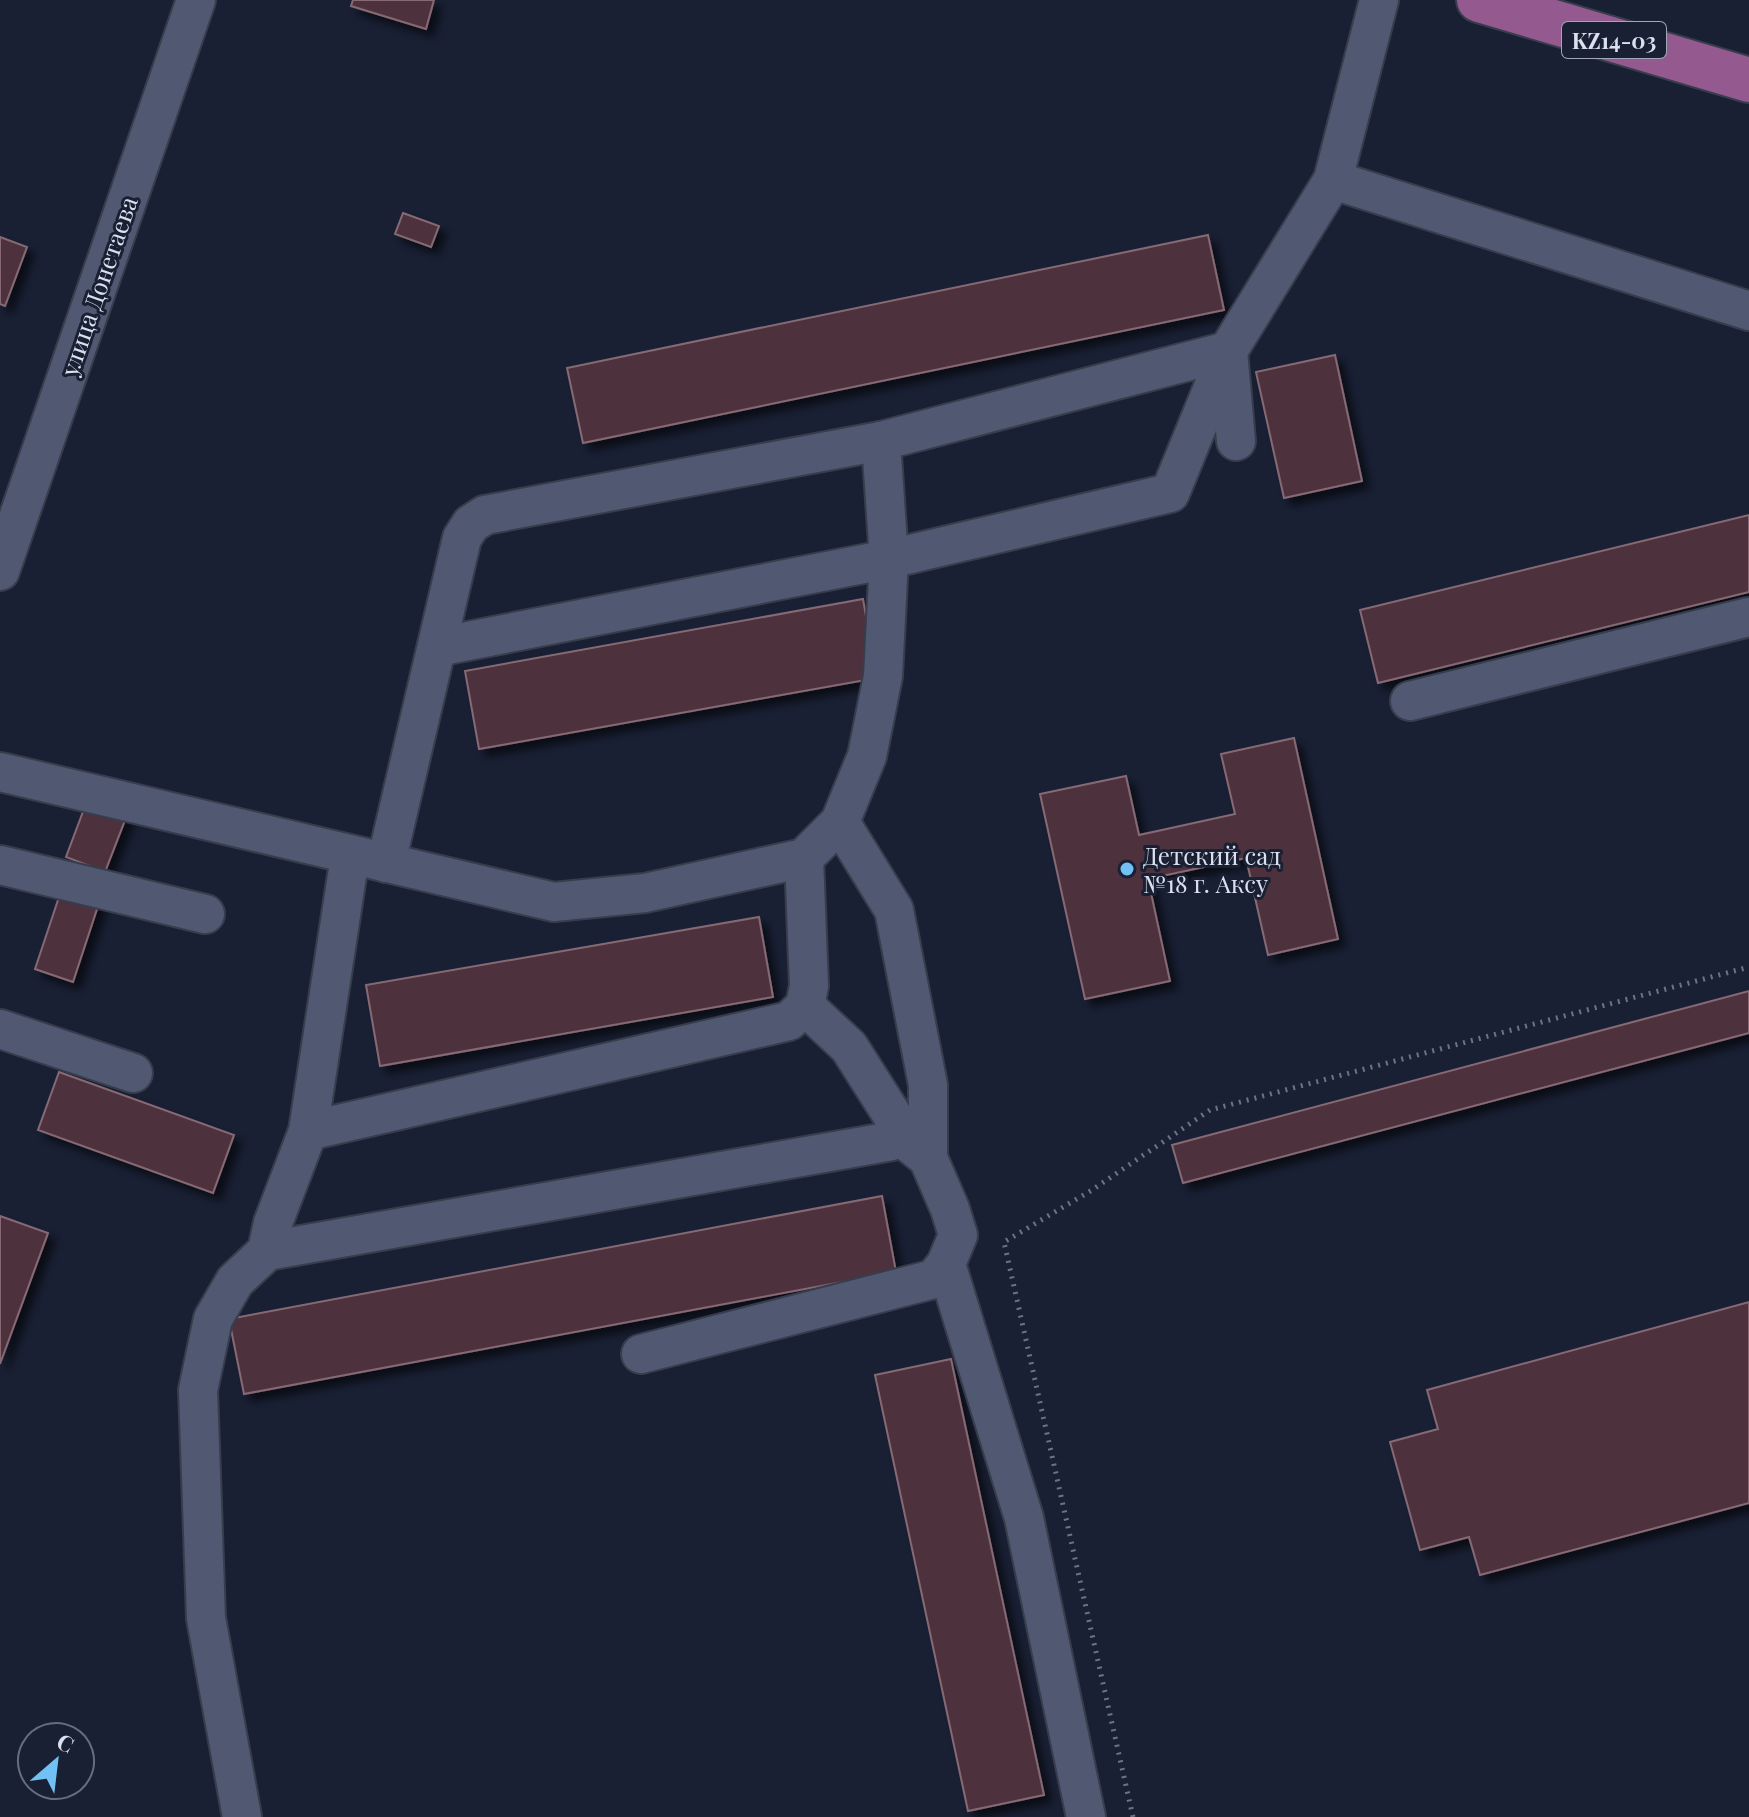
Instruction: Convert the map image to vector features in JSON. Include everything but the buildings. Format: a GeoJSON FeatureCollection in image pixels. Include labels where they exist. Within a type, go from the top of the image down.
{"type":"FeatureCollection","features":[{"type":"Feature","properties":{"kind":"main road","name":"KZ14-03"},"geometry":{"type":"LineString","coordinates":[[1479,0],[1749,80]]}},
{"type":"Feature","properties":{"kind":"street","name":"улица Донетаева"},"geometry":{"type":"LineString","coordinates":[[0,571],[196,0]]}},
{"type":"Feature","properties":{"kind":"street"},"geometry":{"type":"LineString","coordinates":[[437,647],[889,559],[1170,493],[1228,351],[1333,180],[1379,0]]}},
{"type":"Feature","properties":{"kind":"street"},"geometry":{"type":"LineString","coordinates":[[1333,180],[1749,311]]}},
{"type":"Feature","properties":{"kind":"street"},"geometry":{"type":"LineString","coordinates":[[267,1251],[273,1223],[308,1131],[368,860],[437,647],[462,538],[471,524],[485,515],[881,441],[1228,351]]}},
{"type":"Feature","properties":{"kind":"street"},"geometry":{"type":"LineString","coordinates":[[1228,351],[1236,441]]}},
{"type":"Feature","properties":{"kind":"street"},"geometry":{"type":"LineString","coordinates":[[0,772],[554,902],[645,893],[804,858],[840,822],[867,756],[883,676],[889,559],[881,441]]}},
{"type":"Feature","properties":{"kind":"street"},"geometry":{"type":"LineString","coordinates":[[1410,701],[1749,617]]}},
{"type":"Feature","properties":{"kind":"street"},"geometry":{"type":"LineString","coordinates":[[641,1354],[934,1279],[946,1264],[958,1235],[928,1158],[928,1085],[894,910],[840,822]]}},
{"type":"Feature","properties":{"kind":"street"},"geometry":{"type":"LineString","coordinates":[[308,1131],[789,1021],[805,1006],[809,986],[804,858]]}},
{"type":"Feature","properties":{"kind":"street"},"geometry":{"type":"LineString","coordinates":[[0,865],[205,914]]}},
{"type":"Feature","properties":{"kind":"street"},"geometry":{"type":"LineString","coordinates":[[242,1817],[206,1618],[198,1390],[213,1319],[235,1281],[267,1251],[892,1141],[894,1118],[849,1047],[805,1006]]}},
{"type":"Feature","properties":{"kind":"street"},"geometry":{"type":"LineString","coordinates":[[0,1029],[133,1073]]}},
{"type":"Feature","properties":{"kind":"street"},"geometry":{"type":"LineString","coordinates":[[895,1132],[928,1158]]}},
{"type":"Feature","properties":{"kind":"street"},"geometry":{"type":"LineString","coordinates":[[946,1264],[1024,1518],[1086,1817]]}},
{"type":"Feature","properties":{"kind":"path"},"geometry":{"type":"LineString","coordinates":[[1133,1817],[1004,1242],[1092,1190],[1210,1110],[1749,967]]}},
{"type":"Feature","properties":{"kind":"place","name":"Детский сад №18 г. Аксу"},"geometry":{"type":"Point","coordinates":[1127,869]}}]}
